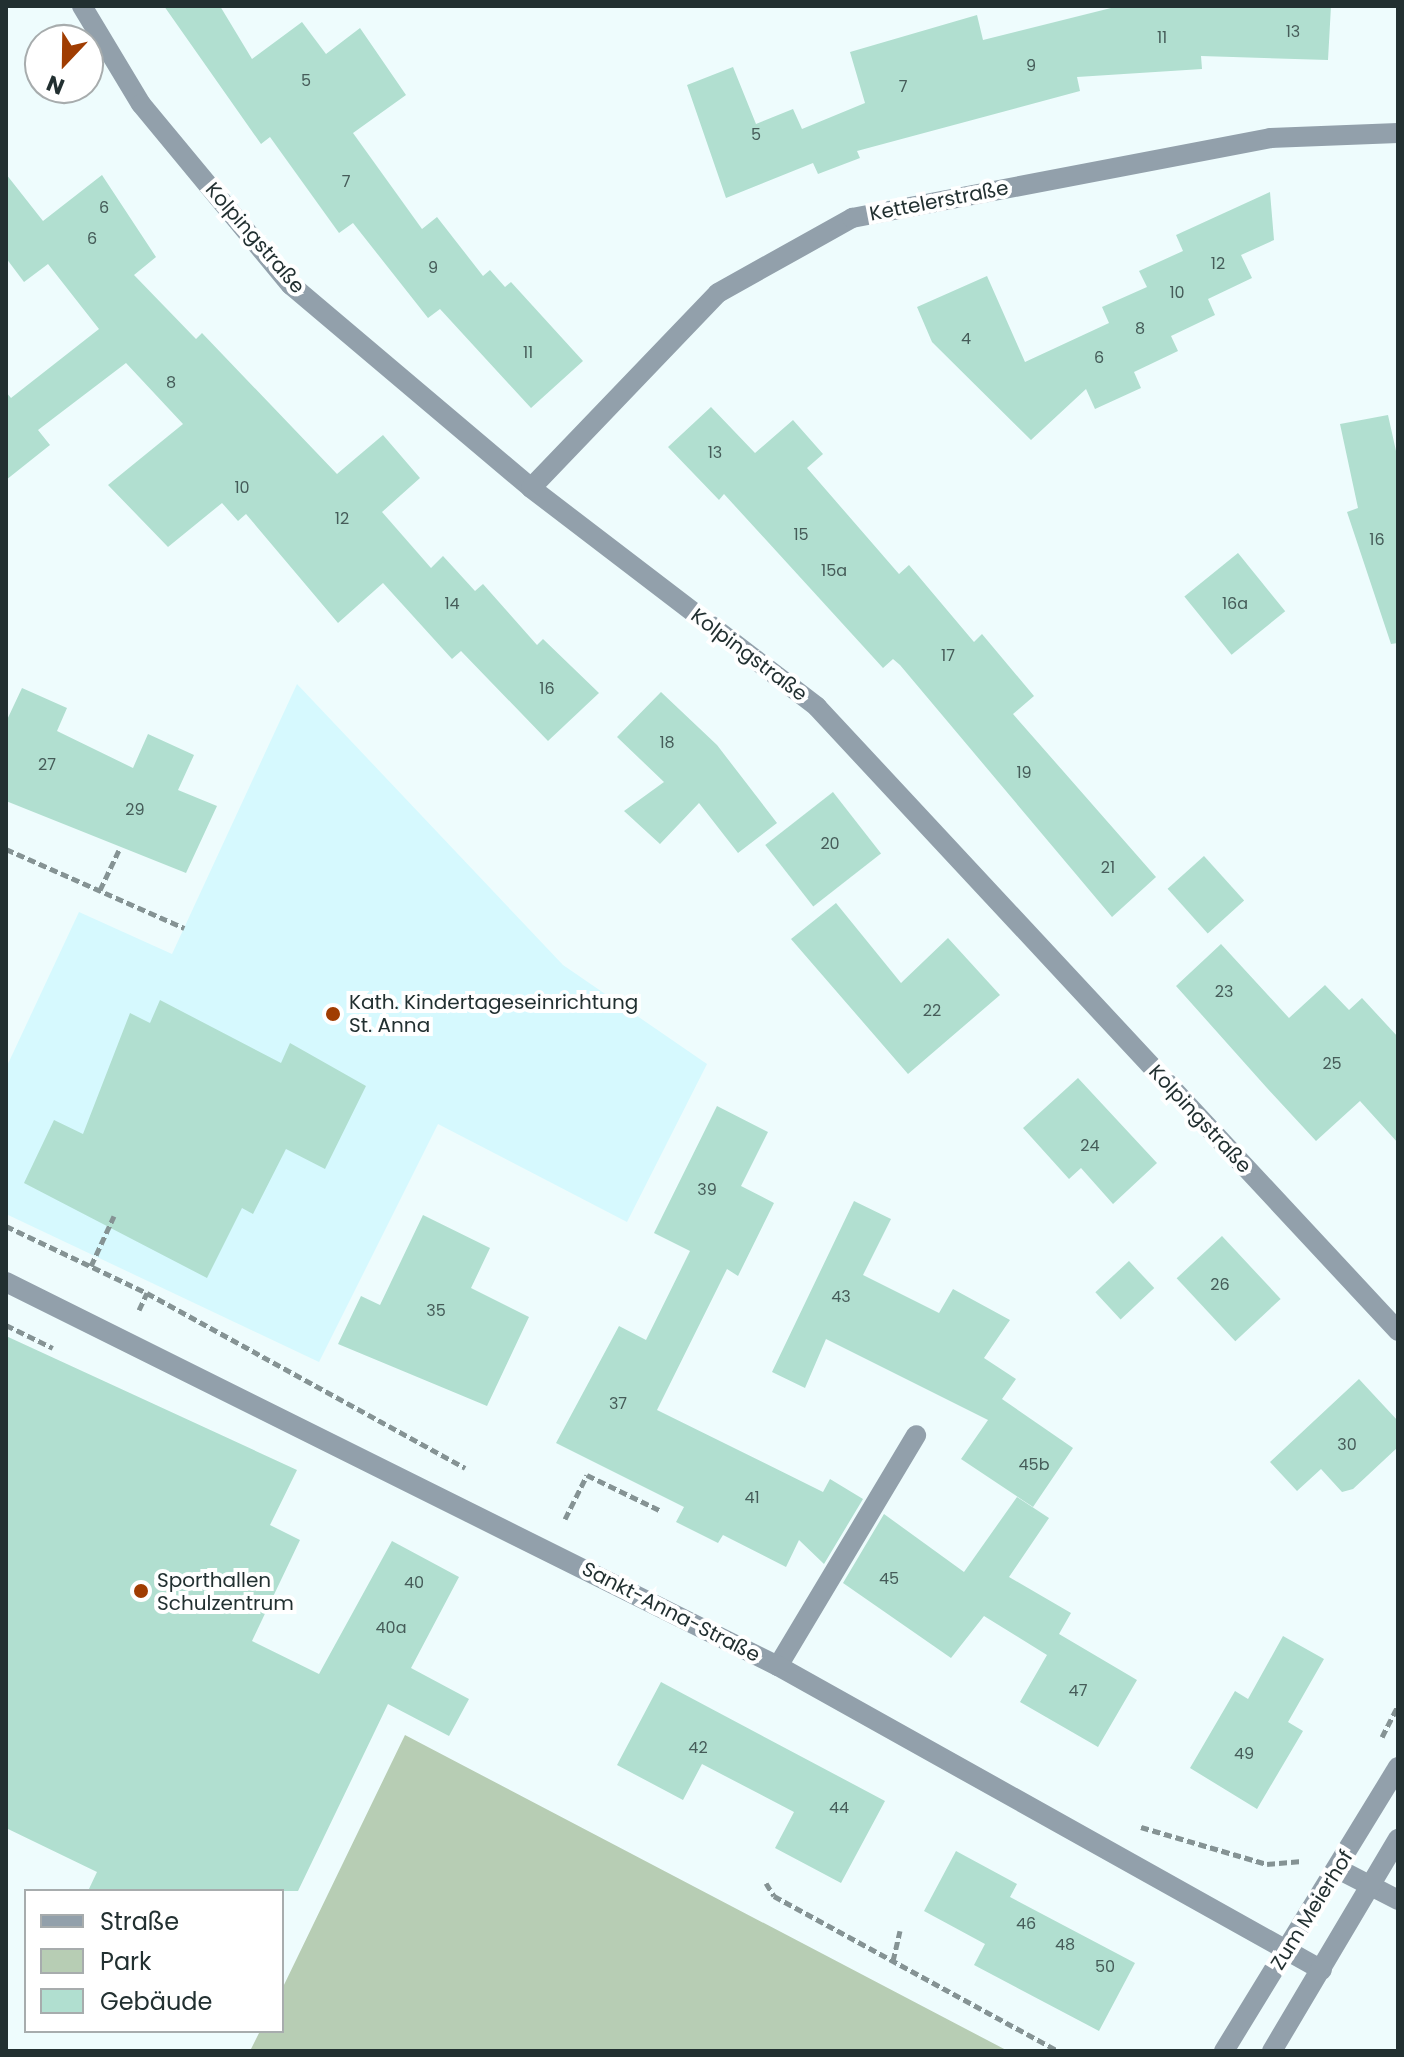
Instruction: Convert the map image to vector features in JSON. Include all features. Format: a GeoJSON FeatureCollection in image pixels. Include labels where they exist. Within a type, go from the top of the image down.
{"type":"FeatureCollection","features":[{"type":"Feature","properties":{"kind":"street","name":"Kolpingstraße"},"geometry":{"type":"LineString","coordinates":[[82,6],[141,104],[291,285],[531,488],[817,707],[1398,1331]]}},
{"type":"Feature","properties":{"kind":"street","name":"Kettelerstraße"},"geometry":{"type":"LineString","coordinates":[[531,488],[718,293],[852,218],[1270,138],[1398,133]]}},
{"type":"Feature","properties":{"kind":"street","name":"Sankt-Anna-Straße"},"geometry":{"type":"LineString","coordinates":[[6,1282],[778,1666],[1322,1970]]}},
{"type":"Feature","properties":{"kind":"street"},"geometry":{"type":"LineString","coordinates":[[778,1666],[916,1435]]}},
{"type":"Feature","properties":{"kind":"street","name":"Zum Meierhof"},"geometry":{"type":"LineString","coordinates":[[1224,2051],[1398,1767]]}},
{"type":"Feature","properties":{"kind":"street","name":"Zum Meierhof"},"geometry":{"type":"LineString","coordinates":[[1272,2051],[1398,1839]]}},
{"type":"Feature","properties":{"kind":"street"},"geometry":{"type":"LineString","coordinates":[[1338,1869],[1398,1900]]}},
{"type":"Feature","properties":{"kind":"path"},"geometry":{"type":"LineString","coordinates":[[6,849],[184,928]]}},
{"type":"Feature","properties":{"kind":"path"},"geometry":{"type":"LineString","coordinates":[[100,890],[119,850]]}},
{"type":"Feature","properties":{"kind":"path"},"geometry":{"type":"LineString","coordinates":[[91,1266],[114,1216]]}},
{"type":"Feature","properties":{"kind":"path"},"geometry":{"type":"LineString","coordinates":[[6,1226],[147,1293]]}},
{"type":"Feature","properties":{"kind":"path"},"geometry":{"type":"LineString","coordinates":[[565,1519],[587,1475],[661,1511]]}},
{"type":"Feature","properties":{"kind":"path"},"geometry":{"type":"LineString","coordinates":[[766,1883],[774,1896],[1058,2051]]}},
{"type":"Feature","properties":{"kind":"path"},"geometry":{"type":"LineString","coordinates":[[893,1961],[900,1931]]}},
{"type":"Feature","properties":{"kind":"shaded area","name":"Kath. Kindertageseinrichtung St. Anna"},"geometry":{"type":"Polygon","coordinates":[[[297,684],[563,965],[707,1064],[627,1222],[438,1124],[319,1362],[6,1214],[6,1068],[79,912],[172,954],[297,684]]]}},
{"type":"Feature","properties":{"kind":"green space"},"geometry":{"type":"Polygon","coordinates":[[[405,1735],[1008,2051],[250,2051],[259,2033],[284,2033],[284,1985],[405,1735]]]}},
{"type":"Feature","properties":{"kind":"building"},"geometry":{"type":"Polygon","coordinates":[[[164,6],[220,6],[252,59],[302,22],[326,54],[360,28],[406,95],[353,133],[422,229],[437,217],[483,276],[490,270],[505,287],[511,282],[583,361],[531,408],[440,309],[428,318],[353,223],[339,233],[270,137],[261,144],[164,6]]]}},
{"type":"Feature","properties":{"kind":"building"},"geometry":{"type":"Polygon","coordinates":[[[1119,6],[1331,6],[1328,60],[1201,56],[1202,69],[1077,77],[1080,91],[857,151],[860,158],[818,174],[813,163],[726,198],[687,85],[733,67],[756,124],[793,109],[802,129],[865,103],[850,52],[977,15],[983,40],[1119,6]]]}},
{"type":"Feature","properties":{"kind":"building"},"geometry":{"type":"Polygon","coordinates":[[[6,174],[43,221],[102,175],[156,257],[134,275],[196,339],[202,333],[337,474],[383,435],[420,478],[382,512],[431,568],[443,556],[475,591],[483,584],[537,645],[543,639],[599,693],[548,741],[461,651],[452,659],[383,583],[338,623],[246,514],[238,521],[222,503],[168,547],[108,485],[183,424],[126,363],[38,430],[50,445],[6,480],[6,392],[11,398],[99,329],[48,264],[24,282],[6,258],[6,174]]]}},
{"type":"Feature","properties":{"kind":"building"},"geometry":{"type":"Polygon","coordinates":[[[1270,192],[1274,240],[1241,255],[1252,278],[1208,299],[1215,315],[1171,336],[1178,351],[1134,372],[1141,388],[1095,409],[1086,389],[1031,440],[932,342],[917,307],[987,276],[1025,362],[1109,323],[1102,307],[1147,287],[1139,271],[1183,251],[1176,235],[1270,192]]]}},
{"type":"Feature","properties":{"kind":"building"},"geometry":{"type":"Polygon","coordinates":[[[711,407],[755,453],[793,420],[823,454],[807,468],[899,574],[909,565],[974,642],[982,634],[1034,696],[1013,714],[1156,877],[1112,917],[900,665],[893,659],[883,668],[724,494],[719,500],[668,447],[711,407]]]}},
{"type":"Feature","properties":{"kind":"building"},"geometry":{"type":"Polygon","coordinates":[[[1388,415],[1398,460],[1398,643],[1391,644],[1347,512],[1358,508],[1340,424],[1388,415]]]}},
{"type":"Feature","properties":{"kind":"building"},"geometry":{"type":"Polygon","coordinates":[[[1238,553],[1285,611],[1232,655],[1184,596],[1238,553]]]}},
{"type":"Feature","properties":{"kind":"building"},"geometry":{"type":"Polygon","coordinates":[[[22,688],[67,708],[57,731],[133,768],[148,734],[194,755],[178,790],[217,806],[186,873],[6,801],[6,722],[22,688]]]}},
{"type":"Feature","properties":{"kind":"building"},"geometry":{"type":"Polygon","coordinates":[[[661,692],[717,745],[777,823],[738,853],[699,803],[660,844],[624,811],[664,782],[617,737],[661,692]]]}},
{"type":"Feature","properties":{"kind":"building"},"geometry":{"type":"Polygon","coordinates":[[[833,792],[881,853],[813,906],[765,845],[833,792]]]}},
{"type":"Feature","properties":{"kind":"building"},"geometry":{"type":"Polygon","coordinates":[[[1204,856],[1244,901],[1208,933],[1168,889],[1204,856]]]}},
{"type":"Feature","properties":{"kind":"building"},"geometry":{"type":"Polygon","coordinates":[[[836,903],[901,983],[948,938],[1000,995],[908,1074],[791,939],[836,903]]]}},
{"type":"Feature","properties":{"kind":"building"},"geometry":{"type":"Polygon","coordinates":[[[1221,944],[1289,1018],[1325,985],[1349,1010],[1362,998],[1398,1037],[1398,1143],[1360,1101],[1316,1141],[1176,986],[1221,944]]]}},
{"type":"Feature","properties":{"kind":"building"},"geometry":{"type":"Polygon","coordinates":[[[160,1000],[281,1063],[290,1043],[366,1086],[325,1169],[286,1149],[253,1214],[242,1208],[207,1278],[24,1183],[54,1120],[83,1134],[130,1013],[150,1023],[160,1000]]]}},
{"type":"Feature","properties":{"kind":"building"},"geometry":{"type":"Polygon","coordinates":[[[1078,1078],[1157,1163],[1113,1204],[1081,1168],[1069,1179],[1023,1128],[1078,1078]]]}},
{"type":"Feature","properties":{"kind":"building"},"geometry":{"type":"Polygon","coordinates":[[[717,1106],[768,1132],[741,1186],[774,1203],[738,1276],[727,1269],[657,1410],[823,1492],[830,1479],[863,1499],[824,1564],[799,1540],[786,1567],[723,1535],[718,1543],[676,1522],[684,1507],[556,1443],[619,1326],[646,1340],[690,1251],[654,1233],[717,1106]]]}},
{"type":"Feature","properties":{"kind":"building"},"geometry":{"type":"Polygon","coordinates":[[[854,1201],[891,1219],[863,1275],[939,1313],[953,1289],[1010,1320],[984,1358],[1016,1379],[1002,1399],[1073,1448],[1033,1507],[961,1459],[988,1420],[826,1339],[805,1388],[772,1372],[854,1201]]]}},
{"type":"Feature","properties":{"kind":"building"},"geometry":{"type":"Polygon","coordinates":[[[423,1215],[490,1248],[471,1288],[529,1317],[487,1406],[338,1344],[361,1296],[380,1305],[423,1215]]]}},
{"type":"Feature","properties":{"kind":"building"},"geometry":{"type":"Polygon","coordinates":[[[1222,1236],[1281,1299],[1235,1341],[1177,1278],[1222,1236]]]}},
{"type":"Feature","properties":{"kind":"building"},"geometry":{"type":"Polygon","coordinates":[[[1129,1261],[1154,1288],[1121,1319],[1095,1292],[1129,1261]]]}},
{"type":"Feature","properties":{"kind":"building","name":"Sporthallen Schulzentrum"},"geometry":{"type":"Polygon","coordinates":[[[6,1336],[297,1470],[270,1525],[300,1540],[252,1641],[319,1674],[392,1541],[459,1577],[411,1668],[469,1699],[449,1736],[388,1704],[298,1891],[89,1889],[97,1872],[6,1828],[6,1336]]]}},
{"type":"Feature","properties":{"kind":"building"},"geometry":{"type":"Polygon","coordinates":[[[1359,1379],[1398,1421],[1398,1447],[1353,1489],[1342,1492],[1321,1469],[1297,1491],[1270,1462],[1359,1379]]]}},
{"type":"Feature","properties":{"kind":"building"},"geometry":{"type":"Polygon","coordinates":[[[1017,1497],[1049,1518],[1009,1577],[1071,1613],[1059,1634],[1137,1680],[1098,1747],[1020,1702],[1047,1655],[984,1616],[951,1658],[843,1583],[884,1514],[964,1572],[1017,1497]]]}},
{"type":"Feature","properties":{"kind":"building"},"geometry":{"type":"Polygon","coordinates":[[[1283,1636],[1324,1659],[1288,1722],[1303,1731],[1257,1809],[1190,1768],[1235,1691],[1248,1699],[1283,1636]]]}},
{"type":"Feature","properties":{"kind":"building"},"geometry":{"type":"Polygon","coordinates":[[[661,1682],[885,1801],[841,1883],[775,1848],[794,1812],[702,1764],[683,1800],[617,1765],[661,1682]]]}},
{"type":"Feature","properties":{"kind":"building"},"geometry":{"type":"Polygon","coordinates":[[[956,1851],[1017,1884],[1010,1897],[1135,1963],[1099,2031],[974,1965],[985,1944],[924,1911],[956,1851]]]}},
{"type":"Feature","properties":{"kind":"place","name":"Kath. Kindertageseinrichtung St. Anna"},"geometry":{"type":"Point","coordinates":[333,1014]}},
{"type":"Feature","properties":{"kind":"place","name":"Sporthallen Schulzentrum"},"geometry":{"type":"Point","coordinates":[141,1591]}}]}
